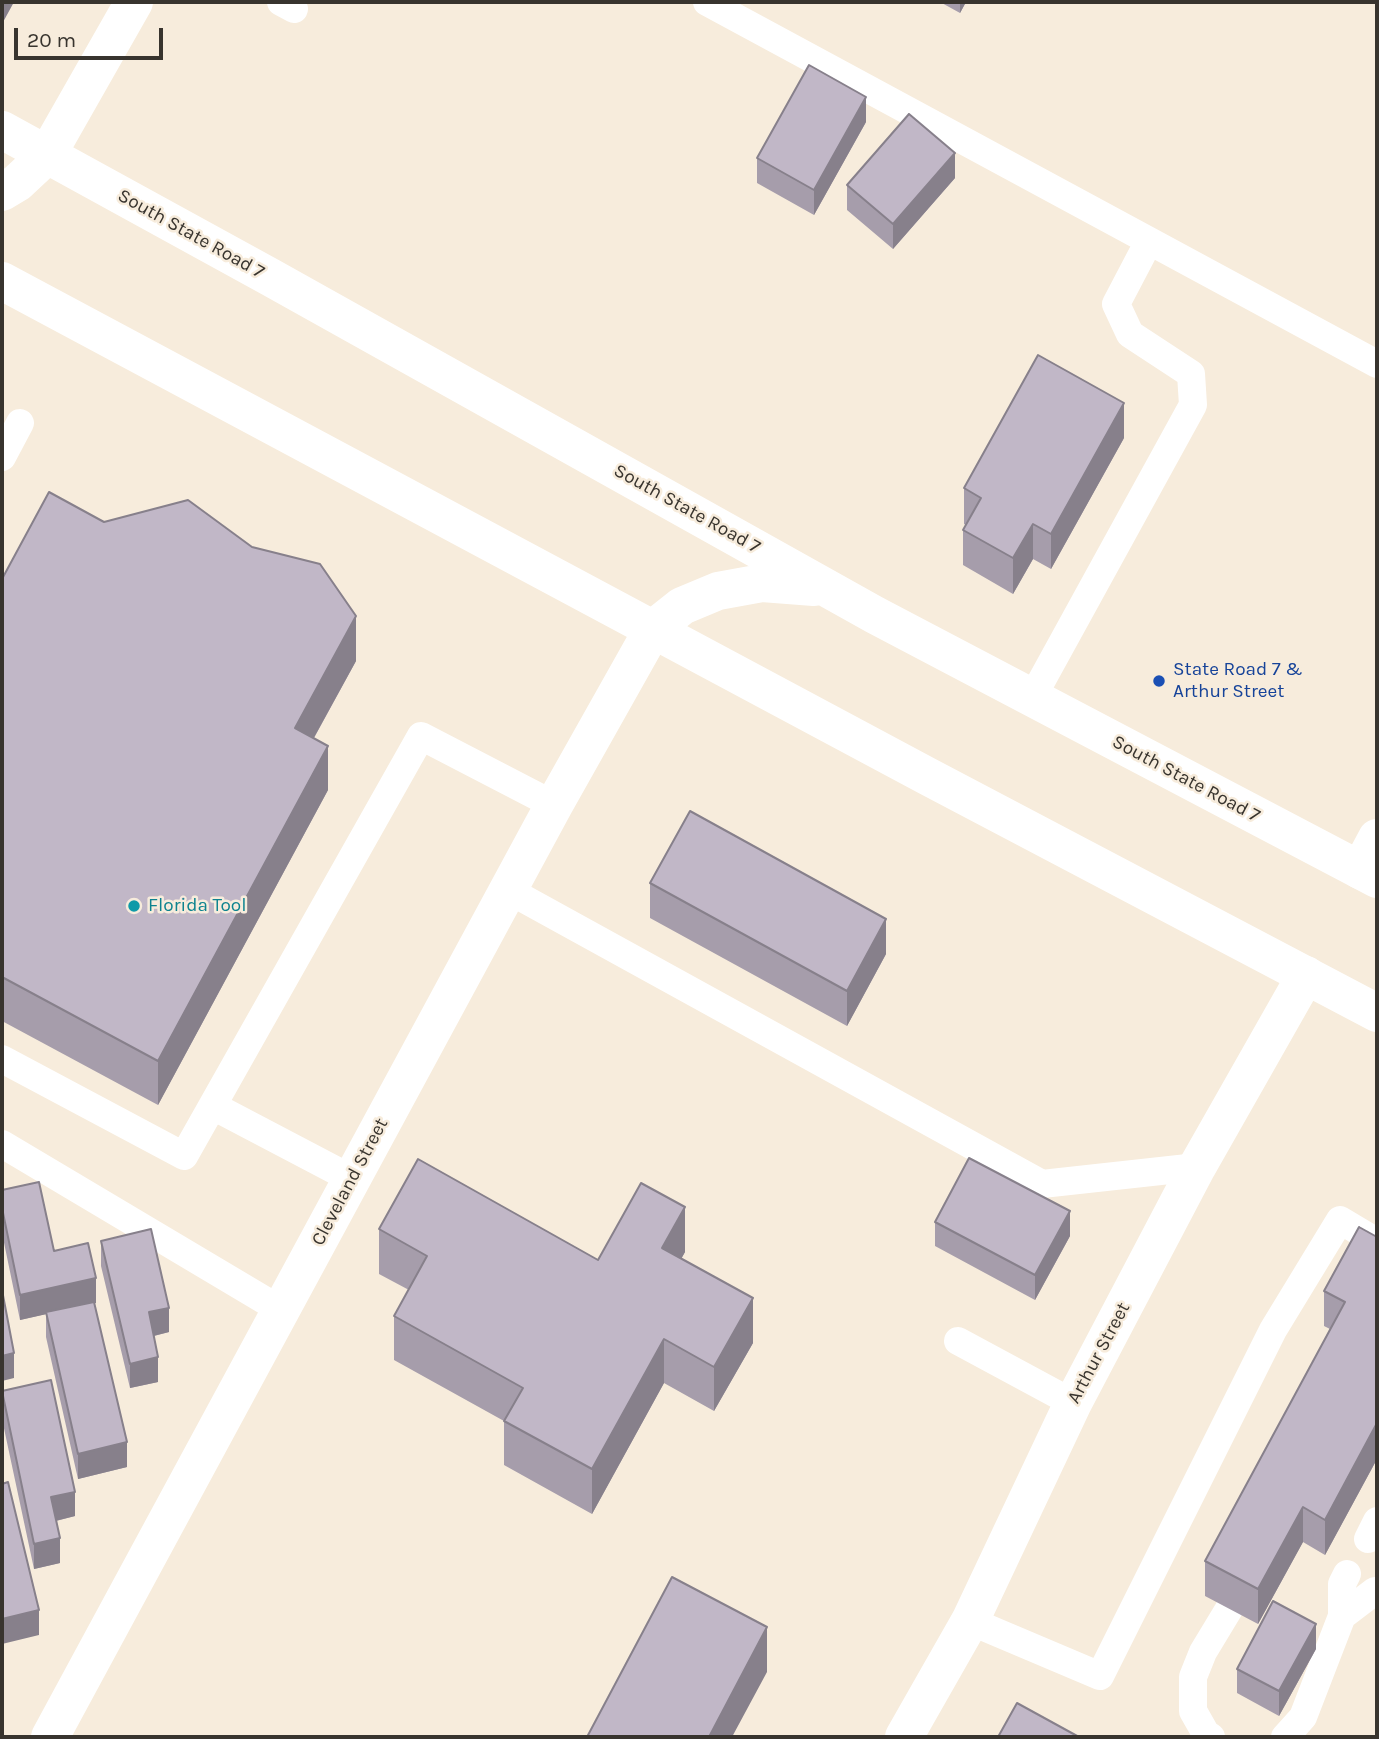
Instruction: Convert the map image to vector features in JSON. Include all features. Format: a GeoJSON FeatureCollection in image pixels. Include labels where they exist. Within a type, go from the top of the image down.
{"type":"FeatureCollection","features":[{"type":"Feature","properties":{"kind":"main road"},"geometry":{"type":"LineString","coordinates":[[2,192],[17,183],[47,155],[134,2]]}},
{"type":"Feature","properties":{"kind":"main road","name":"South State Road 7"},"geometry":{"type":"LineString","coordinates":[[2,131],[318,303],[827,588],[1032,698],[1371,862]]}},
{"type":"Feature","properties":{"kind":"main road"},"geometry":{"type":"LineString","coordinates":[[2,281],[927,776],[1377,1013]]}},
{"type":"Feature","properties":{"kind":"main road"},"geometry":{"type":"LineString","coordinates":[[653,629],[682,606],[718,591],[762,583],[827,588]]}},
{"type":"Feature","properties":{"kind":"main road","name":"Cleveland Street"},"geometry":{"type":"LineString","coordinates":[[50,1737],[554,805],[653,629]]}},
{"type":"Feature","properties":{"kind":"main road","name":"Arthur Street"},"geometry":{"type":"LineString","coordinates":[[904,1737],[970,1621],[1073,1403],[1198,1167],[1306,975]]}},
{"type":"Feature","properties":{"kind":"lane"},"geometry":{"type":"LineString","coordinates":[[707,2],[1377,364]]}},
{"type":"Feature","properties":{"kind":"lane"},"geometry":{"type":"LineString","coordinates":[[1032,698],[1192,405],[1191,373],[1130,334],[1116,304],[1149,241]]}},
{"type":"Feature","properties":{"kind":"lane"},"geometry":{"type":"LineString","coordinates":[[2,457],[20,423]]}},
{"type":"Feature","properties":{"kind":"lane"},"geometry":{"type":"LineString","coordinates":[[2,1059],[184,1156],[421,736],[554,805]]}},
{"type":"Feature","properties":{"kind":"lane"},"geometry":{"type":"LineString","coordinates":[[508,890],[1042,1184],[1198,1167]]}},
{"type":"Feature","properties":{"kind":"lane"},"geometry":{"type":"LineString","coordinates":[[213,1106],[352,1179]]}},
{"type":"Feature","properties":{"kind":"lane"},"geometry":{"type":"LineString","coordinates":[[2,1144],[281,1310]]}},
{"type":"Feature","properties":{"kind":"lane"},"geometry":{"type":"LineString","coordinates":[[970,1621],[1100,1676],[1273,1330],[1340,1220],[1377,1242]]}},
{"type":"Feature","properties":{"kind":"lane"},"geometry":{"type":"LineString","coordinates":[[958,1341],[1073,1403]]}},
{"type":"Feature","properties":{"kind":"lane"},"geometry":{"type":"LineString","coordinates":[[1284,1737],[1303,1717],[1342,1616],[1342,1584],[1348,1574]]}},
{"type":"Feature","properties":{"kind":"lane"},"geometry":{"type":"LineString","coordinates":[[1342,1616],[1375,1591]]}},
{"type":"Feature","properties":{"kind":"lane"},"geometry":{"type":"LineString","coordinates":[[1211,1737],[1206,1734],[1193,1711],[1193,1677],[1203,1652],[1229,1609]]}},
{"type":"Feature","properties":{"kind":"building"},"geometry":{"type":"Polygon","coordinates":[[[809,65],[866,97],[814,190],[757,158],[809,65]]]}},
{"type":"Feature","properties":{"kind":"building"},"geometry":{"type":"Polygon","coordinates":[[[909,114],[955,153],[893,224],[847,185],[909,114]]]}},
{"type":"Feature","properties":{"kind":"building"},"geometry":{"type":"Polygon","coordinates":[[[1038,355],[1124,403],[1051,534],[1033,524],[1013,558],[963,530],[981,498],[964,488],[1038,355]]]}},
{"type":"Feature","properties":{"kind":"building","name":"Florida Tool"},"geometry":{"type":"Polygon","coordinates":[[[49,492],[104,522],[188,500],[252,547],[320,564],[356,616],[295,728],[328,746],[158,1061],[2,977],[2,579],[49,492]]]}},
{"type":"Feature","properties":{"kind":"building"},"geometry":{"type":"Polygon","coordinates":[[[690,811],[886,919],[847,991],[650,883],[690,811]]]}},
{"type":"Feature","properties":{"kind":"building"},"geometry":{"type":"Polygon","coordinates":[[[969,1158],[1070,1211],[1035,1275],[935,1222],[969,1158]]]}},
{"type":"Feature","properties":{"kind":"building"},"geometry":{"type":"Polygon","coordinates":[[[418,1159],[598,1260],[641,1183],[685,1207],[662,1248],[753,1298],[714,1367],[664,1339],[592,1469],[504,1421],[523,1388],[394,1316],[427,1256],[379,1229],[418,1159]]]}},
{"type":"Feature","properties":{"kind":"building"},"geometry":{"type":"Polygon","coordinates":[[[39,1182],[54,1251],[88,1243],[96,1278],[20,1295],[2,1208],[2,1190],[39,1182]]]}},
{"type":"Feature","properties":{"kind":"building"},"geometry":{"type":"Polygon","coordinates":[[[1359,1227],[1377,1237],[1377,1423],[1325,1520],[1303,1507],[1258,1589],[1205,1561],[1345,1302],[1324,1291],[1359,1227]]]}},
{"type":"Feature","properties":{"kind":"building"},"geometry":{"type":"Polygon","coordinates":[[[151,1229],[169,1308],[149,1312],[158,1357],[130,1364],[101,1241],[151,1229]]]}},
{"type":"Feature","properties":{"kind":"building"},"geometry":{"type":"Polygon","coordinates":[[[2,1290],[14,1353],[2,1356],[2,1290]]]}},
{"type":"Feature","properties":{"kind":"building"},"geometry":{"type":"Polygon","coordinates":[[[94,1302],[127,1442],[78,1454],[46,1312],[94,1302]]]}},
{"type":"Feature","properties":{"kind":"building"},"geometry":{"type":"Polygon","coordinates":[[[51,1380],[75,1492],[51,1497],[60,1538],[34,1544],[2,1391],[51,1380]]]}},
{"type":"Feature","properties":{"kind":"building"},"geometry":{"type":"Polygon","coordinates":[[[8,1482],[39,1610],[2,1619],[2,1484],[8,1482]]]}},
{"type":"Feature","properties":{"kind":"building"},"geometry":{"type":"Polygon","coordinates":[[[672,1577],[767,1627],[709,1737],[587,1737],[672,1577]]]}},
{"type":"Feature","properties":{"kind":"building"},"geometry":{"type":"Polygon","coordinates":[[[1273,1601],[1316,1624],[1279,1691],[1237,1669],[1273,1601]]]}},
{"type":"Feature","properties":{"kind":"building"},"geometry":{"type":"Polygon","coordinates":[[[1017,1703],[1079,1737],[998,1737],[1017,1703]]]}},
{"type":"Feature","properties":{"kind":"place","name":"State Road 7 & Arthur Street"},"geometry":{"type":"Point","coordinates":[1159,681]}},
{"type":"Feature","properties":{"kind":"place","name":"Florida Tool"},"geometry":{"type":"Point","coordinates":[134,906]}}]}
